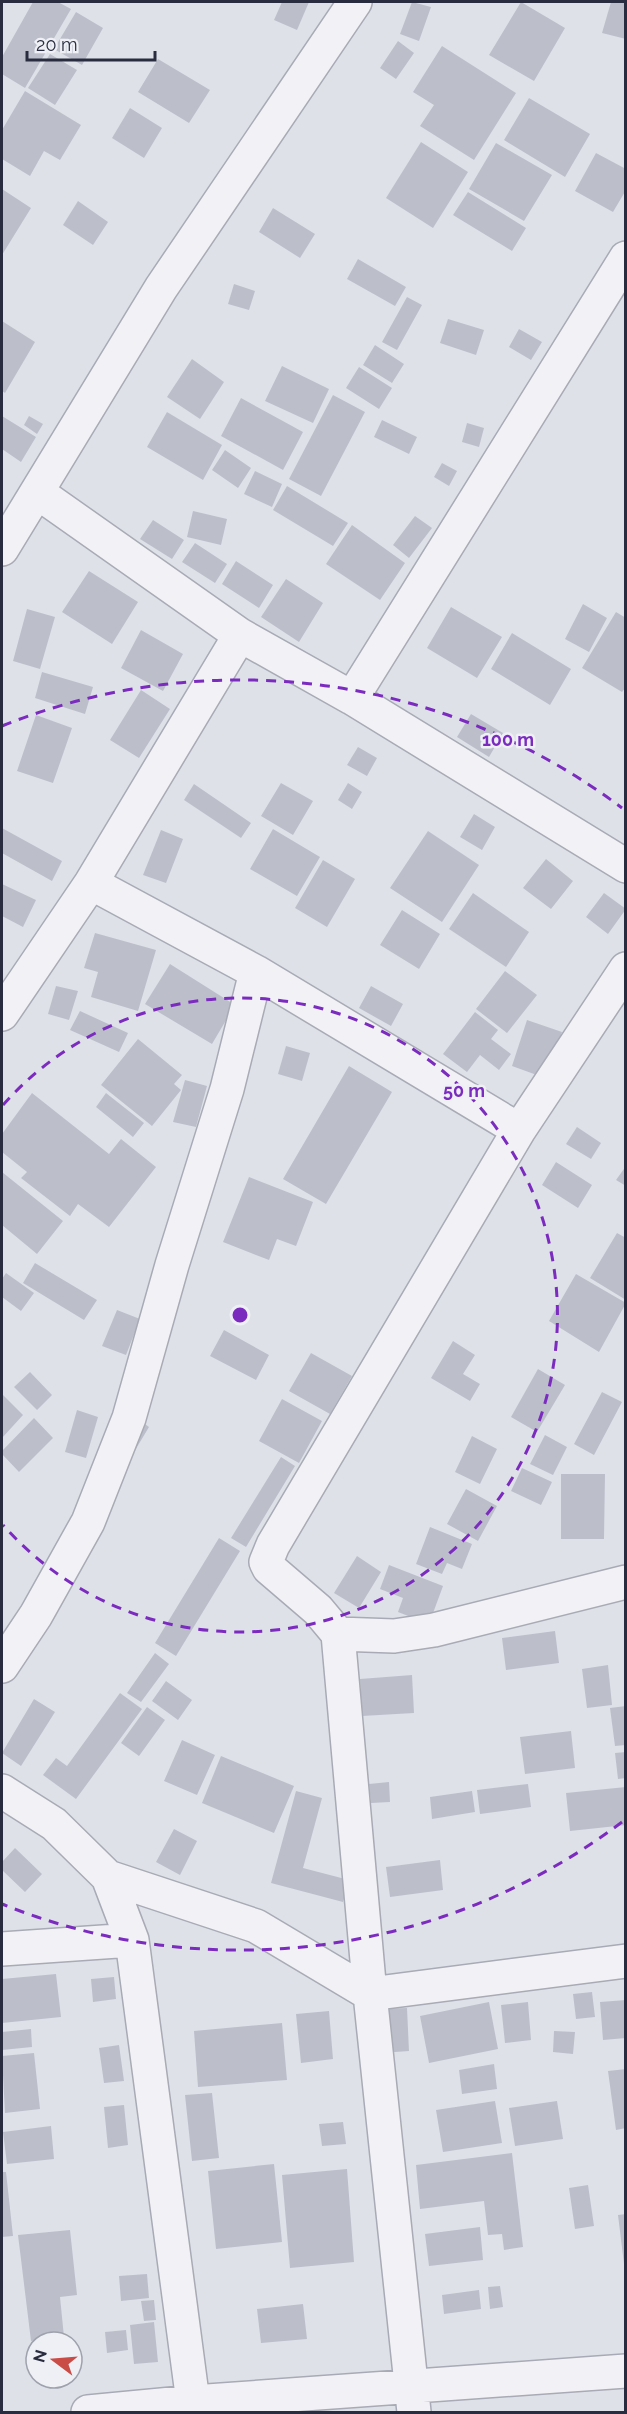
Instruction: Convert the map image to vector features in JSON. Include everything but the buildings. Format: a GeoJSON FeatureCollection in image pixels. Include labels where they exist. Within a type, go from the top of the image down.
{"type":"FeatureCollection","features":[{"type":"Feature","properties":{"kind":"street"},"geometry":{"type":"LineString","coordinates":[[2,549],[161,288],[355,2]]}},
{"type":"Feature","properties":{"kind":"street"},"geometry":{"type":"LineString","coordinates":[[352,698],[626,258]]}},
{"type":"Feature","properties":{"kind":"street"},"geometry":{"type":"LineString","coordinates":[[37,492],[240,635],[352,698],[626,866]]}},
{"type":"Feature","properties":{"kind":"street"},"geometry":{"type":"LineString","coordinates":[[2,1014],[91,883],[240,635]]}},
{"type":"Feature","properties":{"kind":"street"},"geometry":{"type":"LineString","coordinates":[[91,883],[256,972],[519,1130]]}},
{"type":"Feature","properties":{"kind":"street"},"geometry":{"type":"LineString","coordinates":[[413,2400],[370,1994],[338,1634],[318,1610],[269,1568],[266,1562],[268,1555],[519,1130],[626,969]]}},
{"type":"Feature","properties":{"kind":"street"},"geometry":{"type":"LineString","coordinates":[[2,1666],[36,1615],[88,1522],[129,1418],[172,1265],[227,1089],[256,972]]}},
{"type":"Feature","properties":{"kind":"street"},"geometry":{"type":"LineString","coordinates":[[338,1634],[394,1636],[434,1630],[626,1582]]}},
{"type":"Feature","properties":{"kind":"street"},"geometry":{"type":"LineString","coordinates":[[2,1791],[54,1824],[108,1877],[132,1940],[193,2402]]}},
{"type":"Feature","properties":{"kind":"street"},"geometry":{"type":"LineString","coordinates":[[108,1877],[255,1926],[370,1994],[626,1961]]}},
{"type":"Feature","properties":{"kind":"street"},"geometry":{"type":"LineString","coordinates":[[2,1949],[132,1940]]}},
{"type":"Feature","properties":{"kind":"street"},"geometry":{"type":"LineString","coordinates":[[88,2412],[193,2402],[413,2400],[626,2371]]}}]}
